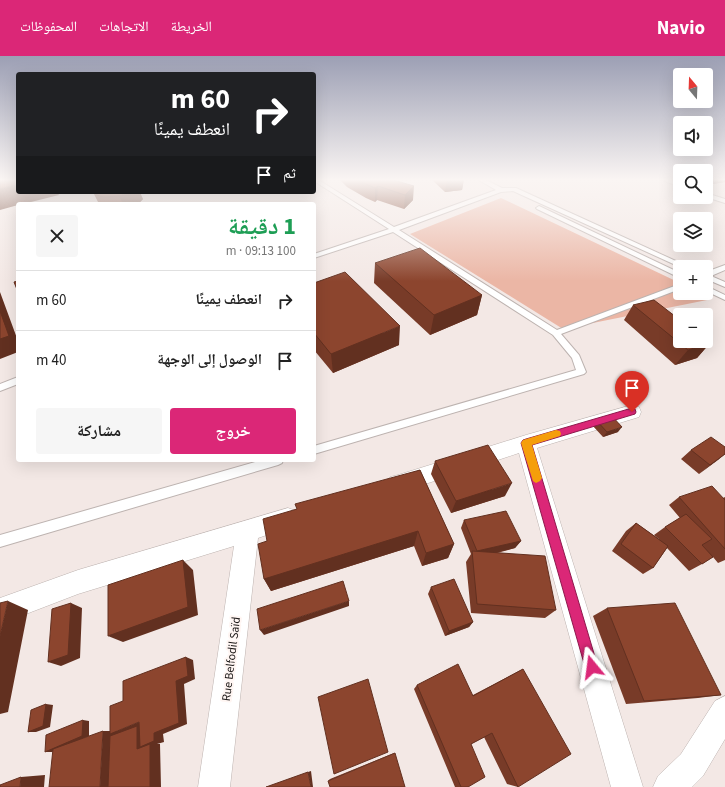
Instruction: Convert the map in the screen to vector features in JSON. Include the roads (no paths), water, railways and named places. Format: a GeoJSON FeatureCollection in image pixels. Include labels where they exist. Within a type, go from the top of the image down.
{"type":"FeatureCollection","features":[{"type":"Feature","properties":{"kind":"street"},"geometry":{"type":"LineString","coordinates":[[376,491],[526,443],[632,412]]}},
{"type":"Feature","properties":{"kind":"street"},"geometry":{"type":"LineString","coordinates":[[526,443],[627,787]]}},
{"type":"Feature","properties":{"kind":"street"},"geometry":{"type":"LineString","coordinates":[[0,611],[78,582],[248,532],[308,512]]}},
{"type":"Feature","properties":{"kind":"street","name":"Rue Belfodil Saïd"},"geometry":{"type":"LineString","coordinates":[[214,787],[248,532]]}},
{"type":"Feature","properties":{"kind":"street"},"geometry":{"type":"LineString","coordinates":[[669,787],[692,765],[725,711]]}},
{"type":"Feature","properties":{"kind":"lane"},"geometry":{"type":"LineString","coordinates":[[316,449],[581,372],[576,357],[556,333],[367,213]]}},
{"type":"Feature","properties":{"kind":"lane"},"geometry":{"type":"LineString","coordinates":[[316,255],[439,213]]}},
{"type":"Feature","properties":{"kind":"lane"},"geometry":{"type":"LineString","coordinates":[[549,213],[673,273]]}},
{"type":"Feature","properties":{"kind":"lane"},"geometry":{"type":"LineString","coordinates":[[567,213],[673,262]]}},
{"type":"Feature","properties":{"kind":"lane"},"geometry":{"type":"LineString","coordinates":[[713,273],[725,268]]}},
{"type":"Feature","properties":{"kind":"lane"},"geometry":{"type":"LineString","coordinates":[[713,279],[725,285]]}},
{"type":"Feature","properties":{"kind":"lane"},"geometry":{"type":"LineString","coordinates":[[556,333],[673,289]]}},
{"type":"Feature","properties":{"kind":"lane"},"geometry":{"type":"LineString","coordinates":[[713,292],[725,298]]}},
{"type":"Feature","properties":{"kind":"lane"},"geometry":{"type":"LineString","coordinates":[[0,388],[16,381]]}},
{"type":"Feature","properties":{"kind":"lane"},"geometry":{"type":"LineString","coordinates":[[0,541],[271,462]]}}]}
